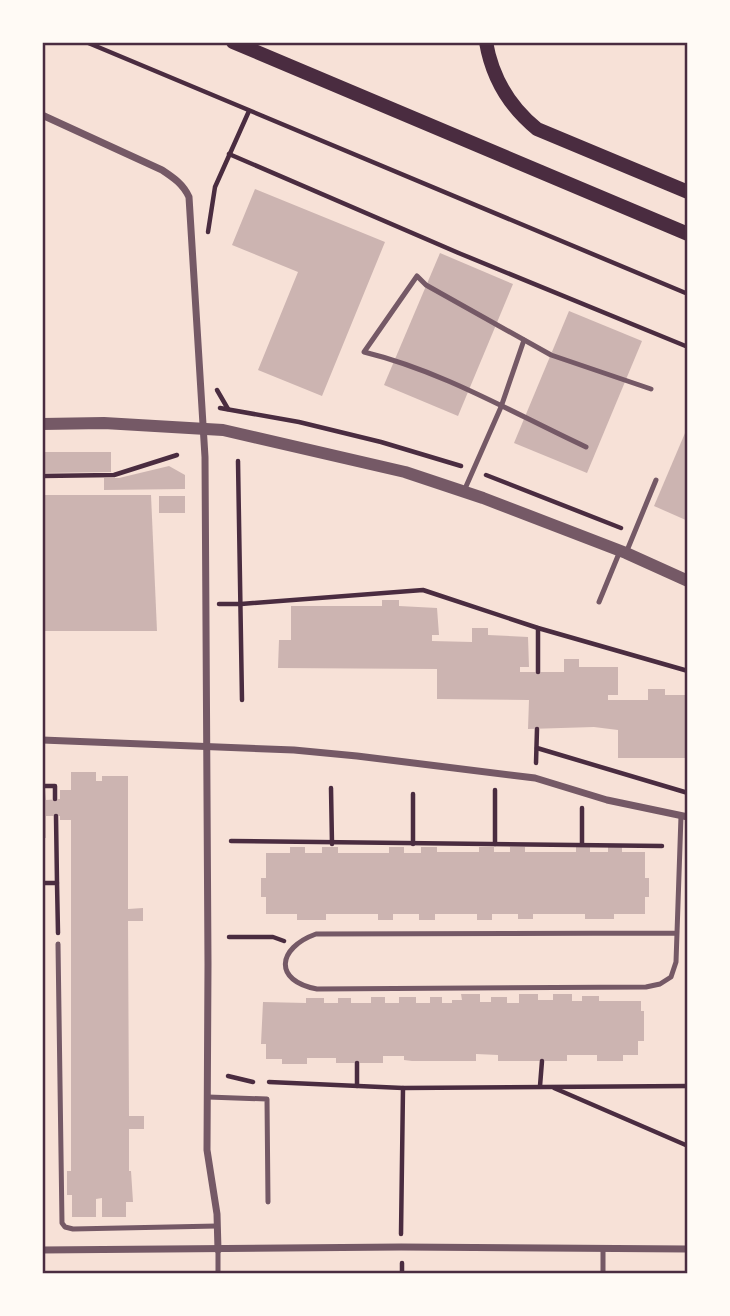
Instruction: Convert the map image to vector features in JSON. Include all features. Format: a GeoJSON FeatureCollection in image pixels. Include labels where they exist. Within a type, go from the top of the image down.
{"type":"FeatureCollection","features":[{"type":"Feature","properties":{"kind":"main road"},"geometry":{"type":"LineString","coordinates":[[233,42],[688,234]]}},
{"type":"Feature","properties":{"kind":"main road"},"geometry":{"type":"LineString","coordinates":[[486,42],[496,76],[504,92],[523,118],[537,129],[688,192]]}},
{"type":"Feature","properties":{"kind":"street"},"geometry":{"type":"LineString","coordinates":[[42,115],[162,170],[185,188],[191,213],[204,428],[207,1150],[218,1250]]}},
{"type":"Feature","properties":{"kind":"street"},"geometry":{"type":"LineString","coordinates":[[42,424],[104,423],[204,428],[240,433],[405,472],[464,491],[623,552],[688,581]]}},
{"type":"Feature","properties":{"kind":"street"},"geometry":{"type":"LineString","coordinates":[[42,740],[294,750],[357,756],[535,778],[607,800],[685,817]]}},
{"type":"Feature","properties":{"kind":"street"},"geometry":{"type":"LineString","coordinates":[[42,1250],[401,1247],[688,1249]]}},
{"type":"Feature","properties":{"kind":"lane"},"geometry":{"type":"LineString","coordinates":[[586,447],[468,390],[395,360],[364,352],[417,276],[426,285],[551,355],[651,389]]}},
{"type":"Feature","properties":{"kind":"lane"},"geometry":{"type":"LineString","coordinates":[[464,491],[501,407],[524,340]]}},
{"type":"Feature","properties":{"kind":"lane"},"geometry":{"type":"LineString","coordinates":[[599,602],[656,481]]}},
{"type":"Feature","properties":{"kind":"lane"},"geometry":{"type":"LineString","coordinates":[[677,933],[316,934],[293,944],[288,953],[288,973],[294,982],[303,987],[317,989],[646,987],[660,984],[671,977],[676,962],[685,817]]}},
{"type":"Feature","properties":{"kind":"lane"},"geometry":{"type":"LineString","coordinates":[[58,944],[62,1223],[73,1229],[217,1226]]}},
{"type":"Feature","properties":{"kind":"lane"},"geometry":{"type":"LineString","coordinates":[[208,1097],[267,1100],[268,1202]]}},
{"type":"Feature","properties":{"kind":"lane"},"geometry":{"type":"LineString","coordinates":[[603,1248],[603,1274]]}},
{"type":"Feature","properties":{"kind":"lane"},"geometry":{"type":"LineString","coordinates":[[218,1250],[218,1274]]}},
{"type":"Feature","properties":{"kind":"path"},"geometry":{"type":"LineString","coordinates":[[86,42],[688,294]]}},
{"type":"Feature","properties":{"kind":"path"},"geometry":{"type":"LineString","coordinates":[[212,199],[249,111]]}},
{"type":"Feature","properties":{"kind":"path"},"geometry":{"type":"LineString","coordinates":[[229,154],[461,254],[688,347]]}},
{"type":"Feature","properties":{"kind":"path"},"geometry":{"type":"LineString","coordinates":[[42,476],[114,475],[177,455]]}},
{"type":"Feature","properties":{"kind":"path"},"geometry":{"type":"LineString","coordinates":[[238,461],[242,699]]}},
{"type":"Feature","properties":{"kind":"path"},"geometry":{"type":"LineString","coordinates":[[219,604],[424,590],[538,628],[688,671]]}},
{"type":"Feature","properties":{"kind":"path"},"geometry":{"type":"LineString","coordinates":[[538,628],[538,672]]}},
{"type":"Feature","properties":{"kind":"path"},"geometry":{"type":"LineString","coordinates":[[536,765],[537,729]]}},
{"type":"Feature","properties":{"kind":"path"},"geometry":{"type":"LineString","coordinates":[[537,748],[688,793]]}},
{"type":"Feature","properties":{"kind":"path"},"geometry":{"type":"LineString","coordinates":[[42,786],[55,786],[55,799]]}},
{"type":"Feature","properties":{"kind":"path"},"geometry":{"type":"LineString","coordinates":[[331,788],[332,844]]}},
{"type":"Feature","properties":{"kind":"path"},"geometry":{"type":"LineString","coordinates":[[495,790],[495,844]]}},
{"type":"Feature","properties":{"kind":"path"},"geometry":{"type":"LineString","coordinates":[[413,794],[413,844]]}},
{"type":"Feature","properties":{"kind":"path"},"geometry":{"type":"LineString","coordinates":[[582,808],[582,844]]}},
{"type":"Feature","properties":{"kind":"path"},"geometry":{"type":"LineString","coordinates":[[56,816],[58,944]]}},
{"type":"Feature","properties":{"kind":"path"},"geometry":{"type":"LineString","coordinates":[[231,841],[662,846]]}},
{"type":"Feature","properties":{"kind":"path"},"geometry":{"type":"LineString","coordinates":[[42,883],[57,883]]}},
{"type":"Feature","properties":{"kind":"path"},"geometry":{"type":"LineString","coordinates":[[229,937],[273,937],[293,944]]}},
{"type":"Feature","properties":{"kind":"path"},"geometry":{"type":"LineString","coordinates":[[540,1086],[542,1060]]}},
{"type":"Feature","properties":{"kind":"path"},"geometry":{"type":"LineString","coordinates":[[356,1063],[357,1086]]}},
{"type":"Feature","properties":{"kind":"path"},"geometry":{"type":"LineString","coordinates":[[228,1076],[252,1082],[403,1088],[688,1086]]}},
{"type":"Feature","properties":{"kind":"path"},"geometry":{"type":"LineString","coordinates":[[550,1086],[688,1146]]}},
{"type":"Feature","properties":{"kind":"path"},"geometry":{"type":"LineString","coordinates":[[401,1235],[403,1088]]}},
{"type":"Feature","properties":{"kind":"path"},"geometry":{"type":"LineString","coordinates":[[402,1263],[402,1274]]}},
{"type":"Feature","properties":{"kind":"building"},"geometry":{"type":"Polygon","coordinates":[[[255,189],[385,242],[322,396],[258,370],[298,272],[232,245],[255,189]]]}},
{"type":"Feature","properties":{"kind":"building"},"geometry":{"type":"Polygon","coordinates":[[[440,253],[513,284],[458,416],[384,385],[440,253]]]}},
{"type":"Feature","properties":{"kind":"building"},"geometry":{"type":"Polygon","coordinates":[[[569,311],[642,341],[587,473],[514,443],[569,311]]]}},
{"type":"Feature","properties":{"kind":"building"},"geometry":{"type":"Polygon","coordinates":[[[688,426],[688,521],[654,506],[688,426]]]}},
{"type":"Feature","properties":{"kind":"building"},"geometry":{"type":"Polygon","coordinates":[[[42,452],[111,452],[111,472],[42,473],[42,452]]]}},
{"type":"Feature","properties":{"kind":"building"},"geometry":{"type":"Polygon","coordinates":[[[169,466],[185,475],[185,489],[104,490],[104,478],[119,478],[169,466]]]}},
{"type":"Feature","properties":{"kind":"building"},"geometry":{"type":"Polygon","coordinates":[[[42,495],[151,495],[157,631],[42,631],[42,495]]]}},
{"type":"Feature","properties":{"kind":"building"},"geometry":{"type":"Polygon","coordinates":[[[159,496],[185,496],[185,513],[159,513],[159,496]]]}},
{"type":"Feature","properties":{"kind":"building"},"geometry":{"type":"Polygon","coordinates":[[[382,600],[399,600],[399,606],[437,608],[439,635],[432,635],[432,641],[472,642],[472,628],[488,628],[488,635],[528,637],[529,667],[520,667],[520,672],[564,672],[564,659],[579,659],[579,667],[618,667],[618,695],[608,695],[608,700],[648,700],[648,689],[665,689],[665,695],[688,695],[688,758],[618,758],[618,730],[594,727],[528,729],[529,700],[437,699],[437,669],[278,668],[279,640],[291,640],[291,606],[382,606],[382,600]]]}},
{"type":"Feature","properties":{"kind":"building"},"geometry":{"type":"Polygon","coordinates":[[[71,772],[96,772],[96,781],[102,781],[102,776],[128,776],[128,909],[143,908],[143,921],[128,921],[129,1116],[144,1116],[144,1129],[129,1129],[129,1171],[133,1202],[126,1202],[126,1217],[102,1217],[102,1198],[96,1199],[96,1217],[72,1217],[72,1195],[67,1195],[67,1171],[71,1171],[71,820],[60,820],[60,816],[46,816],[46,838],[42,838],[42,787],[45,787],[46,800],[60,799],[60,790],[71,790],[71,772]]]}},
{"type":"Feature","properties":{"kind":"building"},"geometry":{"type":"Polygon","coordinates":[[[290,847],[305,847],[305,853],[322,853],[322,847],[338,847],[338,853],[389,853],[389,847],[404,847],[404,853],[421,853],[421,847],[437,847],[437,852],[479,852],[479,847],[494,847],[494,852],[510,852],[510,847],[525,847],[525,852],[576,852],[576,847],[590,847],[590,852],[608,852],[608,847],[622,847],[622,852],[645,852],[645,878],[649,878],[649,897],[645,897],[645,914],[614,914],[614,919],[585,919],[585,914],[533,914],[533,919],[518,919],[518,914],[492,914],[492,920],[477,920],[477,914],[435,914],[435,920],[419,920],[419,914],[393,914],[393,920],[378,920],[378,914],[326,914],[326,920],[297,920],[297,914],[266,914],[266,897],[261,897],[261,878],[266,878],[266,853],[290,853],[290,847]]]}},
{"type":"Feature","properties":{"kind":"building"},"geometry":{"type":"Polygon","coordinates":[[[461,994],[480,994],[480,1002],[491,1002],[491,997],[507,997],[507,1003],[519,1003],[519,994],[538,994],[538,1000],[553,1000],[553,994],[572,994],[572,1001],[582,1001],[582,996],[599,996],[599,1001],[641,1001],[641,1011],[644,1011],[644,1041],[638,1041],[638,1055],[623,1055],[623,1061],[597,1061],[597,1055],[567,1055],[567,1061],[498,1061],[498,1055],[476,1054],[476,1061],[412,1061],[404,1060],[404,1056],[383,1056],[383,1063],[336,1063],[336,1058],[307,1058],[307,1064],[282,1064],[282,1059],[266,1059],[266,1044],[261,1044],[263,1002],[306,1003],[306,998],[324,998],[324,1003],[338,1003],[338,998],[351,998],[351,1003],[371,1003],[371,997],[385,997],[385,1003],[399,1003],[399,997],[416,997],[416,1003],[430,1003],[430,997],[442,997],[442,1003],[452,1003],[452,1000],[462,1000],[461,994]]]}}]}
